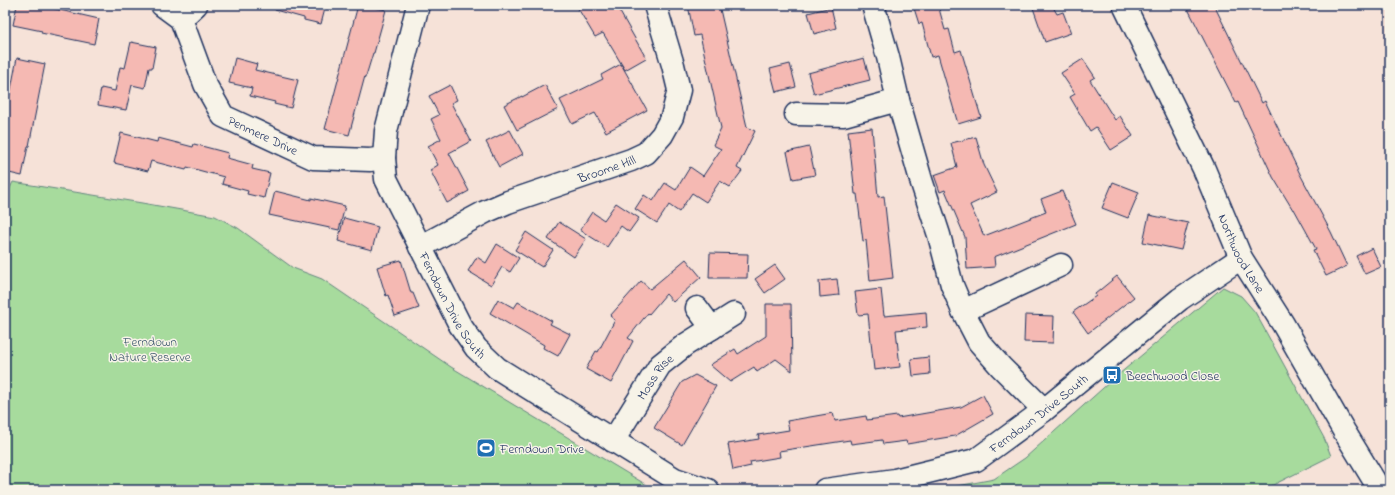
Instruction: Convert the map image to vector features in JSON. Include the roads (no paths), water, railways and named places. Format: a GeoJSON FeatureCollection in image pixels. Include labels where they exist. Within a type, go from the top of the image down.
{"type":"FeatureCollection","features":[{"type":"Feature","properties":{"kind":"street","name":"Penmere Drive"},"geometry":{"type":"LineString","coordinates":[[162,5],[188,12],[205,84],[223,116],[312,158],[370,160],[384,158]]}},
{"type":"Feature","properties":{"kind":"street","name":"Ferndown Drive South"},"geometry":{"type":"LineString","coordinates":[[418,5],[386,131],[384,158],[386,179],[460,325],[476,348],[497,368],[675,479],[708,490]]}},
{"type":"Feature","properties":{"kind":"street","name":"Broome Hill"},"geometry":{"type":"LineString","coordinates":[[420,247],[485,212],[508,202],[631,160],[646,152],[662,135],[672,117],[679,90],[655,5]]}},
{"type":"Feature","properties":{"kind":"street"},"geometry":{"type":"LineString","coordinates":[[873,5],[888,56],[898,100],[921,180],[939,235],[952,285],[979,342],[1043,411]]}},
{"type":"Feature","properties":{"kind":"street","name":"Northwood Lane"},"geometry":{"type":"LineString","coordinates":[[1124,5],[1204,169],[1241,258],[1283,324],[1344,431],[1380,490]]}},
{"type":"Feature","properties":{"kind":"street"},"geometry":{"type":"LineString","coordinates":[[796,114],[844,115],[898,100]]}},
{"type":"Feature","properties":{"kind":"street","name":"Ferndown Drive South"},"geometry":{"type":"LineString","coordinates":[[825,490],[895,480],[976,460],[1043,411],[1180,299],[1241,258]]}},
{"type":"Feature","properties":{"kind":"street"},"geometry":{"type":"LineString","coordinates":[[963,311],[1061,265]]}},
{"type":"Feature","properties":{"kind":"street"},"geometry":{"type":"LineString","coordinates":[[697,308],[712,328]]}},
{"type":"Feature","properties":{"kind":"street","name":"Moss Rise"},"geometry":{"type":"LineString","coordinates":[[613,441],[660,365],[685,345],[734,314]]}},
{"type":"Feature","properties":{"kind":"place","name":"Beechwood Close"},"geometry":{"type":"Point","coordinates":[1112,375]}},
{"type":"Feature","properties":{"kind":"place","name":"Ferndown Drive"},"geometry":{"type":"Point","coordinates":[486,448]}},
{"type":"Feature","properties":{"kind":"park label","name":"Ferndown Nature Reserve"},"geometry":{"type":"Point","coordinates":[150,348]}}]}
